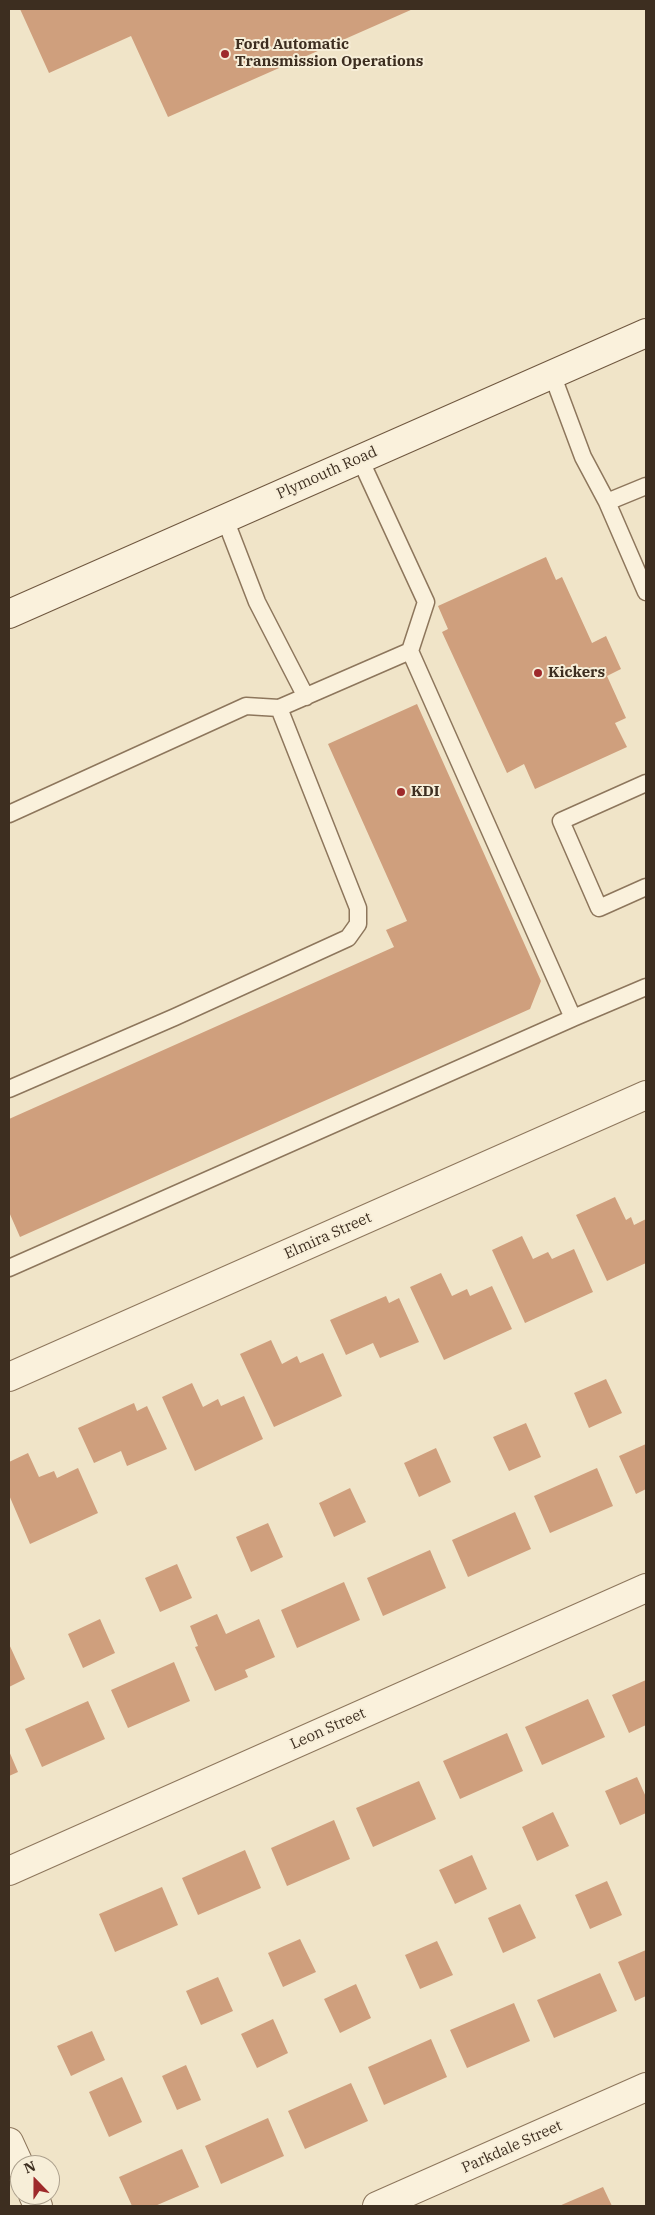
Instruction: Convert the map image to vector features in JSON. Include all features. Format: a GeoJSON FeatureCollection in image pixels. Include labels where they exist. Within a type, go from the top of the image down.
{"type":"FeatureCollection","features":[{"type":"Feature","properties":{"kind":"street","name":"Plymouth Road"},"geometry":{"type":"LineString","coordinates":[[9,614],[646,333]]}},
{"type":"Feature","properties":{"kind":"street","name":"Elmira Street"},"geometry":{"type":"LineString","coordinates":[[9,1377],[646,1095]]}},
{"type":"Feature","properties":{"kind":"street","name":"Leon Street"},"geometry":{"type":"LineString","coordinates":[[9,1870],[646,1588]]}},
{"type":"Feature","properties":{"kind":"street","name":"Parkdale Street"},"geometry":{"type":"LineString","coordinates":[[377,2206],[646,2087]]}},
{"type":"Feature","properties":{"kind":"street"},"geometry":{"type":"LineString","coordinates":[[9,2142],[15,2155]]}},
{"type":"Feature","properties":{"kind":"lane"},"geometry":{"type":"LineString","coordinates":[[552,374],[584,457],[608,502],[646,592]]}},
{"type":"Feature","properties":{"kind":"lane"},"geometry":{"type":"LineString","coordinates":[[360,459],[426,602],[410,651],[573,1018]]}},
{"type":"Feature","properties":{"kind":"lane"},"geometry":{"type":"LineString","coordinates":[[608,502],[646,486]]}},
{"type":"Feature","properties":{"kind":"lane"},"geometry":{"type":"LineString","coordinates":[[225,519],[257,602],[306,697]]}},
{"type":"Feature","properties":{"kind":"lane"},"geometry":{"type":"LineString","coordinates":[[9,814],[246,706],[279,708],[410,651]]}},
{"type":"Feature","properties":{"kind":"lane"},"geometry":{"type":"LineString","coordinates":[[9,1089],[265,977],[348,938],[358,924],[358,908],[279,708]]}},
{"type":"Feature","properties":{"kind":"lane"},"geometry":{"type":"LineString","coordinates":[[646,783],[561,821],[599,908],[646,887]]}},
{"type":"Feature","properties":{"kind":"lane"},"geometry":{"type":"LineString","coordinates":[[9,1268],[646,987]]}},
{"type":"Feature","properties":{"kind":"building","name":"Ford Automatic Transmission Operations"},"geometry":{"type":"Polygon","coordinates":[[[20,9],[413,9],[168,117],[131,36],[49,73],[20,9]]]}},
{"type":"Feature","properties":{"kind":"building","name":"Kickers"},"geometry":{"type":"Polygon","coordinates":[[[546,557],[556,580],[562,577],[592,643],[606,636],[621,669],[607,676],[626,718],[615,723],[627,747],[535,789],[524,764],[507,773],[442,632],[448,629],[438,606],[546,557]]]}},
{"type":"Feature","properties":{"kind":"building"},"geometry":{"type":"Polygon","coordinates":[[[417,704],[541,981],[530,1009],[20,1237],[9,1212],[9,1119],[394,947],[386,930],[407,921],[328,744],[417,704]]]}},
{"type":"Feature","properties":{"kind":"building"},"geometry":{"type":"Polygon","coordinates":[[[615,1197],[626,1220],[631,1217],[634,1225],[646,1219],[646,1263],[607,1281],[576,1215],[615,1197]]]}},
{"type":"Feature","properties":{"kind":"building"},"geometry":{"type":"Polygon","coordinates":[[[522,1236],[533,1259],[548,1252],[552,1259],[574,1249],[593,1292],[525,1323],[492,1250],[522,1236]]]}},
{"type":"Feature","properties":{"kind":"building"},"geometry":{"type":"Polygon","coordinates":[[[441,1273],[452,1296],[467,1289],[470,1296],[492,1286],[512,1329],[444,1360],[410,1287],[441,1273]]]}},
{"type":"Feature","properties":{"kind":"building"},"geometry":{"type":"Polygon","coordinates":[[[386,1296],[389,1303],[399,1298],[419,1342],[380,1358],[373,1343],[346,1355],[330,1320],[386,1296]]]}},
{"type":"Feature","properties":{"kind":"building"},"geometry":{"type":"Polygon","coordinates":[[[271,1340],[282,1364],[297,1356],[300,1363],[323,1353],[342,1396],[274,1427],[240,1354],[271,1340]]]}},
{"type":"Feature","properties":{"kind":"building"},"geometry":{"type":"Polygon","coordinates":[[[606,1379],[622,1413],[589,1428],[574,1393],[606,1379]]]}},
{"type":"Feature","properties":{"kind":"building"},"geometry":{"type":"Polygon","coordinates":[[[192,1383],[203,1407],[218,1399],[221,1406],[244,1396],[263,1439],[195,1471],[162,1397],[192,1383]]]}},
{"type":"Feature","properties":{"kind":"building"},"geometry":{"type":"Polygon","coordinates":[[[134,1403],[137,1411],[147,1406],[167,1449],[127,1466],[121,1451],[94,1463],[78,1428],[134,1403]]]}},
{"type":"Feature","properties":{"kind":"building"},"geometry":{"type":"Polygon","coordinates":[[[526,1423],[541,1457],[509,1471],[493,1437],[526,1423]]]}},
{"type":"Feature","properties":{"kind":"building"},"geometry":{"type":"Polygon","coordinates":[[[646,1444],[646,1489],[636,1494],[619,1456],[646,1444]]]}},
{"type":"Feature","properties":{"kind":"building"},"geometry":{"type":"Polygon","coordinates":[[[436,1448],[451,1482],[419,1497],[404,1463],[436,1448]]]}},
{"type":"Feature","properties":{"kind":"building"},"geometry":{"type":"Polygon","coordinates":[[[28,1453],[39,1477],[54,1471],[57,1478],[78,1468],[98,1513],[30,1544],[9,1495],[9,1462],[28,1453]]]}},
{"type":"Feature","properties":{"kind":"building"},"geometry":{"type":"Polygon","coordinates":[[[597,1468],[613,1506],[550,1533],[534,1496],[597,1468]]]}},
{"type":"Feature","properties":{"kind":"building"},"geometry":{"type":"Polygon","coordinates":[[[350,1488],[366,1522],[334,1537],[319,1503],[350,1488]]]}},
{"type":"Feature","properties":{"kind":"building"},"geometry":{"type":"Polygon","coordinates":[[[515,1512],[531,1549],[468,1577],[452,1540],[515,1512]]]}},
{"type":"Feature","properties":{"kind":"building"},"geometry":{"type":"Polygon","coordinates":[[[268,1523],[283,1557],[251,1572],[236,1537],[268,1523]]]}},
{"type":"Feature","properties":{"kind":"building"},"geometry":{"type":"Polygon","coordinates":[[[430,1550],[446,1588],[383,1616],[367,1578],[430,1550]]]}},
{"type":"Feature","properties":{"kind":"building"},"geometry":{"type":"Polygon","coordinates":[[[177,1564],[192,1598],[160,1612],[145,1578],[177,1564]]]}},
{"type":"Feature","properties":{"kind":"building"},"geometry":{"type":"Polygon","coordinates":[[[344,1582],[360,1620],[297,1648],[281,1610],[344,1582]]]}},
{"type":"Feature","properties":{"kind":"building"},"geometry":{"type":"Polygon","coordinates":[[[217,1614],[226,1634],[259,1619],[275,1657],[245,1670],[248,1677],[215,1691],[195,1647],[198,1646],[190,1626],[217,1614]]]}},
{"type":"Feature","properties":{"kind":"building"},"geometry":{"type":"Polygon","coordinates":[[[100,1619],[115,1653],[83,1668],[68,1634],[100,1619]]]}},
{"type":"Feature","properties":{"kind":"building"},"geometry":{"type":"Polygon","coordinates":[[[9,1644],[25,1679],[9,1687],[9,1644]]]}},
{"type":"Feature","properties":{"kind":"building"},"geometry":{"type":"Polygon","coordinates":[[[174,1662],[190,1701],[128,1728],[111,1690],[174,1662]]]}},
{"type":"Feature","properties":{"kind":"building"},"geometry":{"type":"Polygon","coordinates":[[[646,1680],[646,1725],[629,1733],[612,1695],[646,1680]]]}},
{"type":"Feature","properties":{"kind":"building"},"geometry":{"type":"Polygon","coordinates":[[[588,1699],[605,1737],[542,1765],[525,1727],[588,1699]]]}},
{"type":"Feature","properties":{"kind":"building"},"geometry":{"type":"Polygon","coordinates":[[[88,1701],[105,1739],[42,1767],[25,1729],[88,1701]]]}},
{"type":"Feature","properties":{"kind":"building"},"geometry":{"type":"Polygon","coordinates":[[[507,1733],[523,1771],[460,1799],[443,1761],[507,1733]]]}},
{"type":"Feature","properties":{"kind":"building"},"geometry":{"type":"Polygon","coordinates":[[[9,1751],[18,1772],[9,1776],[9,1751]]]}},
{"type":"Feature","properties":{"kind":"building"},"geometry":{"type":"Polygon","coordinates":[[[637,1777],[646,1797],[646,1813],[620,1825],[605,1791],[637,1777]]]}},
{"type":"Feature","properties":{"kind":"building"},"geometry":{"type":"Polygon","coordinates":[[[419,1781],[436,1819],[373,1847],[356,1808],[419,1781]]]}},
{"type":"Feature","properties":{"kind":"building"},"geometry":{"type":"Polygon","coordinates":[[[553,1812],[569,1846],[537,1861],[522,1827],[553,1812]]]}},
{"type":"Feature","properties":{"kind":"building"},"geometry":{"type":"Polygon","coordinates":[[[334,1820],[350,1859],[287,1886],[271,1848],[334,1820]]]}},
{"type":"Feature","properties":{"kind":"building"},"geometry":{"type":"Polygon","coordinates":[[[245,1850],[261,1888],[198,1915],[182,1878],[245,1850]]]}},
{"type":"Feature","properties":{"kind":"building"},"geometry":{"type":"Polygon","coordinates":[[[472,1855],[487,1889],[455,1904],[439,1870],[472,1855]]]}},
{"type":"Feature","properties":{"kind":"building"},"geometry":{"type":"Polygon","coordinates":[[[607,1881],[622,1915],[590,1929],[575,1895],[607,1881]]]}},
{"type":"Feature","properties":{"kind":"building"},"geometry":{"type":"Polygon","coordinates":[[[162,1887],[178,1925],[115,1952],[99,1914],[162,1887]]]}},
{"type":"Feature","properties":{"kind":"building"},"geometry":{"type":"Polygon","coordinates":[[[520,1904],[536,1938],[503,1953],[488,1918],[520,1904]]]}},
{"type":"Feature","properties":{"kind":"building"},"geometry":{"type":"Polygon","coordinates":[[[300,1939],[316,1972],[283,1987],[268,1953],[300,1939]]]}},
{"type":"Feature","properties":{"kind":"building"},"geometry":{"type":"Polygon","coordinates":[[[437,1941],[453,1975],[420,1989],[405,1955],[437,1941]]]}},
{"type":"Feature","properties":{"kind":"building"},"geometry":{"type":"Polygon","coordinates":[[[646,1950],[646,1996],[635,2001],[618,1962],[646,1950]]]}},
{"type":"Feature","properties":{"kind":"building"},"geometry":{"type":"Polygon","coordinates":[[[600,1973],[617,2011],[554,2038],[537,2000],[600,1973]]]}},
{"type":"Feature","properties":{"kind":"building"},"geometry":{"type":"Polygon","coordinates":[[[218,1977],[233,2011],[201,2025],[186,1991],[218,1977]]]}},
{"type":"Feature","properties":{"kind":"building"},"geometry":{"type":"Polygon","coordinates":[[[356,1984],[371,2018],[340,2033],[324,1999],[356,1984]]]}},
{"type":"Feature","properties":{"kind":"building"},"geometry":{"type":"Polygon","coordinates":[[[514,2003],[530,2041],[467,2068],[450,2030],[514,2003]]]}},
{"type":"Feature","properties":{"kind":"building"},"geometry":{"type":"Polygon","coordinates":[[[273,2019],[288,2053],[257,2068],[241,2034],[273,2019]]]}},
{"type":"Feature","properties":{"kind":"building"},"geometry":{"type":"Polygon","coordinates":[[[92,2031],[105,2060],[71,2076],[57,2046],[92,2031]]]}},
{"type":"Feature","properties":{"kind":"building"},"geometry":{"type":"Polygon","coordinates":[[[431,2039],[447,2077],[384,2105],[368,2067],[431,2039]]]}},
{"type":"Feature","properties":{"kind":"building"},"geometry":{"type":"Polygon","coordinates":[[[186,2065],[201,2100],[177,2110],[162,2076],[186,2065]]]}},
{"type":"Feature","properties":{"kind":"building"},"geometry":{"type":"Polygon","coordinates":[[[122,2077],[142,2122],[109,2137],[89,2092],[122,2077]]]}},
{"type":"Feature","properties":{"kind":"building"},"geometry":{"type":"Polygon","coordinates":[[[351,2083],[368,2121],[305,2149],[288,2111],[351,2083]]]}},
{"type":"Feature","properties":{"kind":"building"},"geometry":{"type":"Polygon","coordinates":[[[268,2118],[284,2156],[221,2184],[205,2146],[268,2118]]]}},
{"type":"Feature","properties":{"kind":"building"},"geometry":{"type":"Polygon","coordinates":[[[182,2149],[199,2187],[155,2206],[132,2206],[119,2177],[182,2149]]]}},
{"type":"Feature","properties":{"kind":"building"},"geometry":{"type":"Polygon","coordinates":[[[603,2187],[612,2206],[559,2206],[603,2187]]]}},
{"type":"Feature","properties":{"kind":"place","name":"Ford Automatic Transmission Operations"},"geometry":{"type":"Point","coordinates":[225,54]}},
{"type":"Feature","properties":{"kind":"place","name":"Kickers"},"geometry":{"type":"Point","coordinates":[538,673]}},
{"type":"Feature","properties":{"kind":"place","name":"KDI"},"geometry":{"type":"Point","coordinates":[401,792]}}]}
